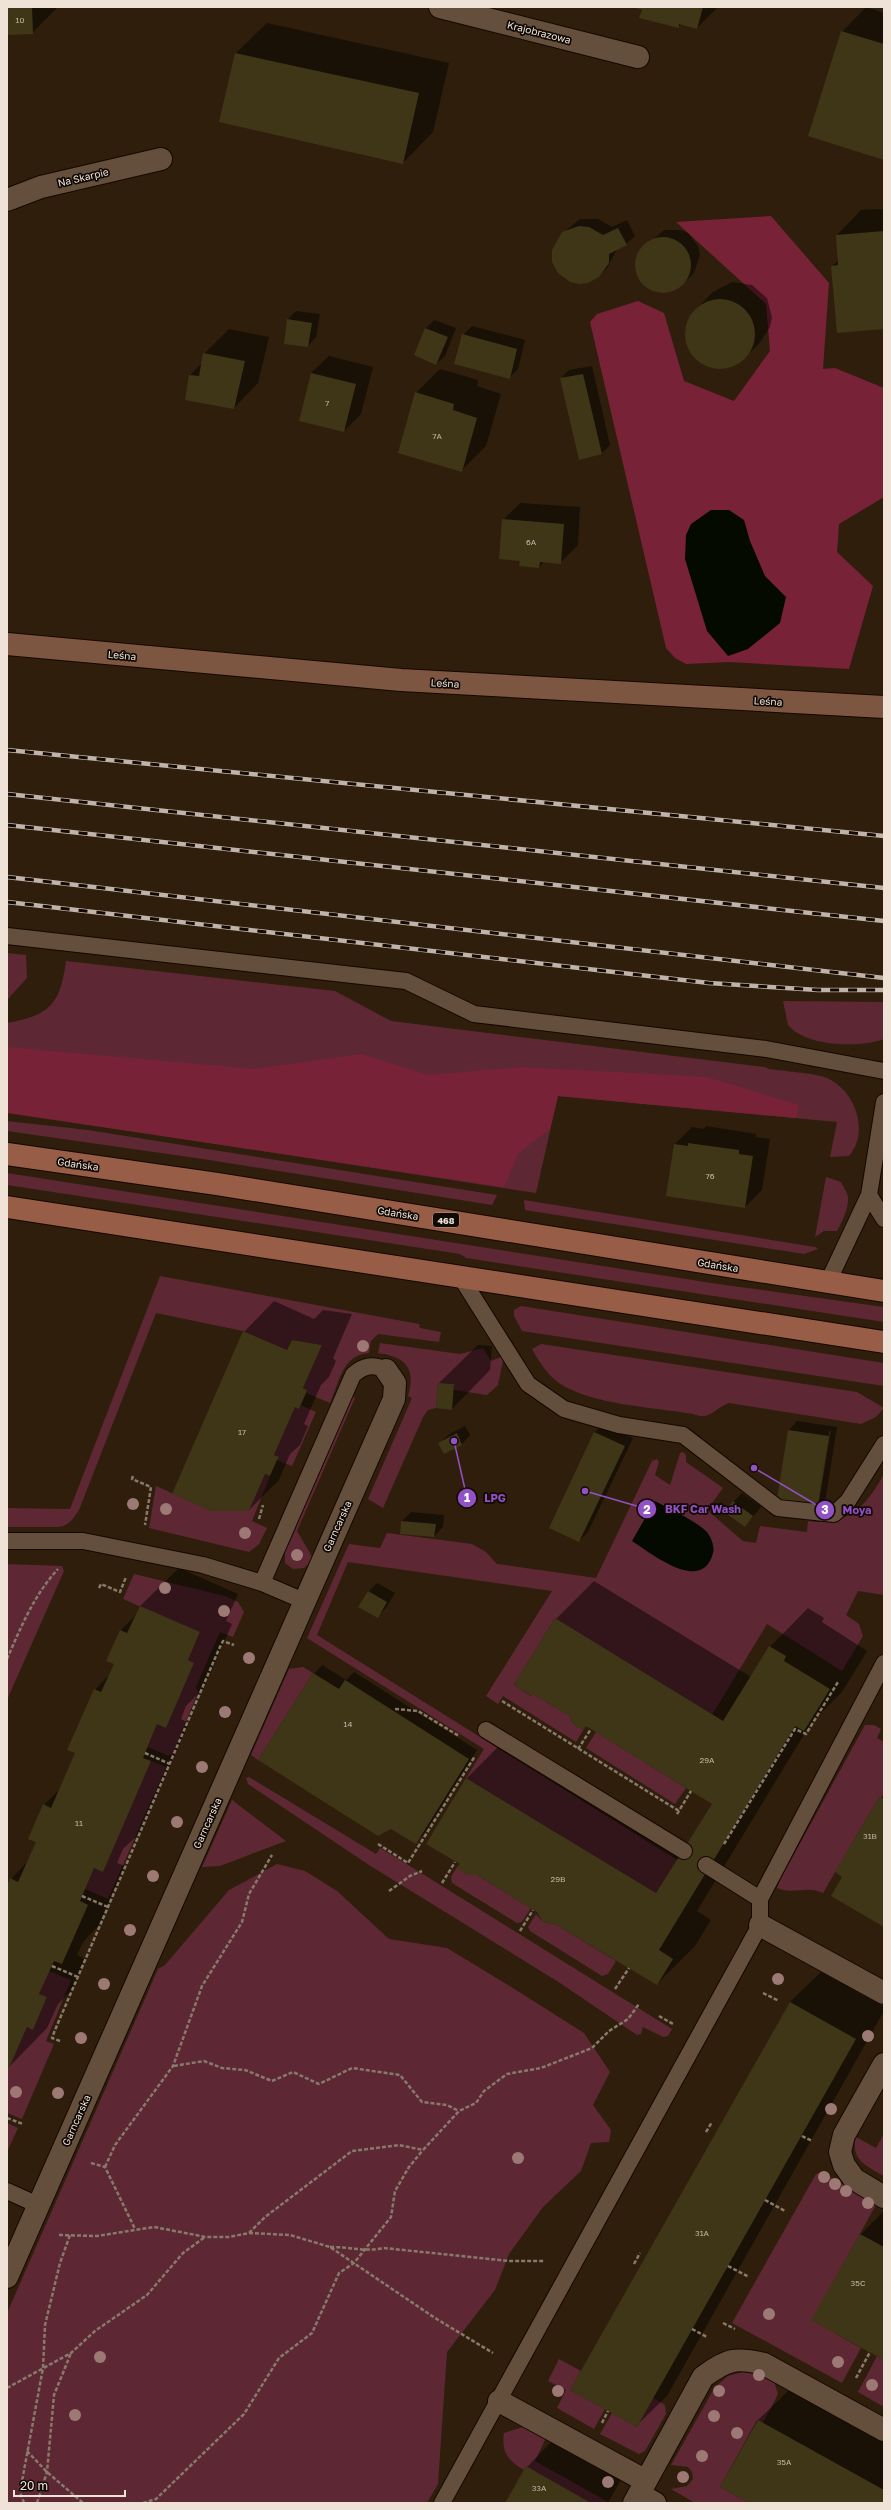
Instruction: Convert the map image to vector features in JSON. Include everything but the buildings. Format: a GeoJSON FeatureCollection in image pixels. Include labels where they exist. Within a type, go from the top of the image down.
{"type":"FeatureCollection","features":[{"type":"Feature","properties":{"kind":"main road","name":"Gdańska"},"geometry":{"type":"LineString","coordinates":[[7,1154],[217,1184],[884,1291]]}},
{"type":"Feature","properties":{"kind":"main road"},"geometry":{"type":"LineString","coordinates":[[7,1208],[460,1276],[884,1342]]}},
{"type":"Feature","properties":{"kind":"street","name":"Krajobrazowa"},"geometry":{"type":"LineString","coordinates":[[440,7],[638,57]]}},
{"type":"Feature","properties":{"kind":"street","name":"Na Skarpie"},"geometry":{"type":"LineString","coordinates":[[7,200],[41,187],[161,159]]}},
{"type":"Feature","properties":{"kind":"street","name":"Leśna"},"geometry":{"type":"LineString","coordinates":[[7,644],[401,680],[884,707]]}},
{"type":"Feature","properties":{"kind":"street","name":"Garncarska"},"geometry":{"type":"LineString","coordinates":[[7,2277],[394,1398],[395,1383],[386,1370]]}},
{"type":"Feature","properties":{"kind":"street"},"geometry":{"type":"LineString","coordinates":[[760,1925],[884,1993]]}},
{"type":"Feature","properties":{"kind":"street"},"geometry":{"type":"LineString","coordinates":[[884,2064],[844,2135],[840,2152],[844,2165],[854,2179],[884,2197]]}},
{"type":"Feature","properties":{"kind":"street"},"geometry":{"type":"LineString","coordinates":[[499,2400],[644,2495],[704,2377],[720,2364],[743,2359],[764,2364],[884,2430]]}},
{"type":"Feature","properties":{"kind":"lane"},"geometry":{"type":"LineString","coordinates":[[7,936],[406,981],[474,1014],[766,1049],[884,1071]]}},
{"type":"Feature","properties":{"kind":"lane"},"geometry":{"type":"LineString","coordinates":[[828,1282],[869,1195],[884,1102]]}},
{"type":"Feature","properties":{"kind":"lane"},"geometry":{"type":"LineString","coordinates":[[869,1195],[884,1219]]}},
{"type":"Feature","properties":{"kind":"lane"},"geometry":{"type":"LineString","coordinates":[[460,1276],[528,1384],[564,1409],[619,1425],[684,1435],[778,1508],[834,1514],[848,1501],[884,1444]]}},
{"type":"Feature","properties":{"kind":"lane"},"geometry":{"type":"LineString","coordinates":[[262,1583],[353,1375],[365,1367],[372,1366],[386,1370]]}},
{"type":"Feature","properties":{"kind":"lane"},"geometry":{"type":"LineString","coordinates":[[7,1541],[88,1542],[203,1565],[262,1583],[304,1601]]}},
{"type":"Feature","properties":{"kind":"lane"},"geometry":{"type":"LineString","coordinates":[[442,2503],[760,1925],[760,1899],[884,1663]]}},
{"type":"Feature","properties":{"kind":"lane"},"geometry":{"type":"LineString","coordinates":[[486,1730],[684,1851]]}},
{"type":"Feature","properties":{"kind":"lane"},"geometry":{"type":"LineString","coordinates":[[706,1865],[760,1899]]}},
{"type":"Feature","properties":{"kind":"lane"},"geometry":{"type":"LineString","coordinates":[[7,2191],[38,2205]]}},
{"type":"Feature","properties":{"kind":"path"},"geometry":{"type":"LineString","coordinates":[[133,1476],[132,1479],[151,1487],[144,1532]]}},
{"type":"Feature","properties":{"kind":"path"},"geometry":{"type":"LineString","coordinates":[[7,1659],[31,1606],[60,1565]]}},
{"type":"Feature","properties":{"kind":"path"},"geometry":{"type":"LineString","coordinates":[[99,1588],[101,1584],[120,1592]]}},
{"type":"Feature","properties":{"kind":"path"},"geometry":{"type":"LineString","coordinates":[[60,2041],[52,2038],[223,1641],[234,1645]]}},
{"type":"Feature","properties":{"kind":"path"},"geometry":{"type":"LineString","coordinates":[[723,1846],[795,1729],[806,1734],[838,1682]]}},
{"type":"Feature","properties":{"kind":"path"},"geometry":{"type":"LineString","coordinates":[[502,1701],[679,1811]]}},
{"type":"Feature","properties":{"kind":"path"},"geometry":{"type":"LineString","coordinates":[[395,1709],[418,1711],[466,1741]]}},
{"type":"Feature","properties":{"kind":"path"},"geometry":{"type":"LineString","coordinates":[[578,1749],[591,1729]]}},
{"type":"Feature","properties":{"kind":"path"},"geometry":{"type":"LineString","coordinates":[[378,1844],[408,1863],[480,1749]]}},
{"type":"Feature","properties":{"kind":"path"},"geometry":{"type":"LineString","coordinates":[[145,1753],[170,1764]]}},
{"type":"Feature","properties":{"kind":"path"},"geometry":{"type":"LineString","coordinates":[[105,2167],[115,2145],[173,2066],[202,1986],[242,1922],[249,1894],[272,1856]]}},
{"type":"Feature","properties":{"kind":"path"},"geometry":{"type":"LineString","coordinates":[[442,1884],[455,1862]]}},
{"type":"Feature","properties":{"kind":"path"},"geometry":{"type":"LineString","coordinates":[[390,1891],[410,1876],[422,1871]]}},
{"type":"Feature","properties":{"kind":"path"},"geometry":{"type":"LineString","coordinates":[[82,1896],[108,1907]]}},
{"type":"Feature","properties":{"kind":"path"},"geometry":{"type":"LineString","coordinates":[[520,1931],[533,1910]]}},
{"type":"Feature","properties":{"kind":"path"},"geometry":{"type":"LineString","coordinates":[[52,1966],[78,1976]]}},
{"type":"Feature","properties":{"kind":"path"},"geometry":{"type":"LineString","coordinates":[[615,1989],[629,1968]]}},
{"type":"Feature","properties":{"kind":"path"},"geometry":{"type":"LineString","coordinates":[[763,1993],[779,2001]]}},
{"type":"Feature","properties":{"kind":"path"},"geometry":{"type":"LineString","coordinates":[[143,2503],[156,2499],[244,2414],[278,2358],[312,2333],[339,2274],[354,2263],[365,2251],[391,2217],[395,2191],[409,2167],[459,2111],[476,2103],[484,2091],[508,2074],[541,2068],[592,2048],[609,2031],[628,2019],[639,2004]]}},
{"type":"Feature","properties":{"kind":"path"},"geometry":{"type":"LineString","coordinates":[[659,2016],[674,2024]]}},
{"type":"Feature","properties":{"kind":"path"},"geometry":{"type":"LineString","coordinates":[[173,2066],[204,2061],[222,2068],[245,2070],[272,2081],[293,2072],[319,2084],[352,2068],[400,2075],[422,2102],[447,2105],[459,2111]]}},
{"type":"Feature","properties":{"kind":"path"},"geometry":{"type":"LineString","coordinates":[[7,2118],[23,2124]]}},
{"type":"Feature","properties":{"kind":"path"},"geometry":{"type":"LineString","coordinates":[[706,2132],[712,2122]]}},
{"type":"Feature","properties":{"kind":"path"},"geometry":{"type":"LineString","coordinates":[[249,2233],[265,2217],[352,2151],[399,2145],[423,2150]]}},
{"type":"Feature","properties":{"kind":"path"},"geometry":{"type":"LineString","coordinates":[[61,2155],[105,2167],[135,2229]]}},
{"type":"Feature","properties":{"kind":"path"},"geometry":{"type":"LineString","coordinates":[[765,2200],[785,2211]]}},
{"type":"Feature","properties":{"kind":"path"},"geometry":{"type":"LineString","coordinates":[[26,2234],[97,2236],[154,2227],[206,2237],[229,2237],[249,2233],[290,2235],[330,2247],[435,2318],[517,2368]]}},
{"type":"Feature","properties":{"kind":"path"},"geometry":{"type":"LineString","coordinates":[[24,2503],[20,2492],[43,2368],[44,2325],[60,2263],[70,2235]]}},
{"type":"Feature","properties":{"kind":"path"},"geometry":{"type":"LineString","coordinates":[[7,2388],[70,2353],[95,2331],[147,2295],[183,2253],[206,2237]]}},
{"type":"Feature","properties":{"kind":"path"},"geometry":{"type":"LineString","coordinates":[[330,2247],[350,2246],[365,2251],[384,2248],[509,2261],[575,2261]]}},
{"type":"Feature","properties":{"kind":"path"},"geometry":{"type":"LineString","coordinates":[[634,2264],[640,2253]]}},
{"type":"Feature","properties":{"kind":"path"},"geometry":{"type":"LineString","coordinates":[[728,2266],[749,2277]]}},
{"type":"Feature","properties":{"kind":"path"},"geometry":{"type":"LineString","coordinates":[[692,2329],[713,2341]]}},
{"type":"Feature","properties":{"kind":"path"},"geometry":{"type":"LineString","coordinates":[[852,2385],[870,2352]]}},
{"type":"Feature","properties":{"kind":"path"},"geometry":{"type":"LineString","coordinates":[[37,2503],[46,2472],[54,2395],[70,2353]]}},
{"type":"Feature","properties":{"kind":"path"},"geometry":{"type":"LineString","coordinates":[[27,2451],[46,2472],[83,2503]]}},
{"type":"Feature","properties":{"kind":"shaded area"},"geometry":{"type":"Polygon","coordinates":[[[771,216],[829,283],[823,369],[835,368],[884,388],[884,497],[839,524],[837,552],[873,586],[849,669],[730,662],[686,664],[675,658],[666,648],[590,322],[597,314],[638,301],[664,313],[684,381],[734,401],[770,351],[766,304],[676,222],[771,216]]]}},
{"type":"Feature","properties":{"kind":"shaded area"},"geometry":{"type":"Polygon","coordinates":[[[711,510],[729,510],[744,520],[750,541],[765,576],[786,597],[780,623],[748,649],[728,656],[707,631],[685,559],[686,535],[691,524],[711,510]]]}},
{"type":"Feature","properties":{"kind":"shaded area"},"geometry":{"type":"Polygon","coordinates":[[[7,953],[26,955],[27,978],[7,1000],[7,953]]]}},
{"type":"Feature","properties":{"kind":"shaded area"},"geometry":{"type":"Polygon","coordinates":[[[66,961],[335,991],[391,1021],[765,1067],[769,1069],[822,1076],[837,1084],[852,1102],[859,1124],[858,1135],[855,1146],[849,1156],[830,1157],[837,1122],[558,1096],[536,1193],[7,1112],[7,1023],[34,1016],[50,1006],[56,998],[60,988],[64,976],[66,961]]]}},
{"type":"Feature","properties":{"kind":"shaded area"},"geometry":{"type":"Polygon","coordinates":[[[783,1001],[884,1002],[884,1039],[861,1044],[833,1044],[807,1038],[796,1032],[788,1025],[783,1001]]]}},
{"type":"Feature","properties":{"kind":"shaded area"},"geometry":{"type":"Polygon","coordinates":[[[7,1047],[255,1069],[361,1054],[429,1075],[523,1067],[707,1077],[799,1105],[796,1118],[558,1096],[550,1129],[518,1154],[504,1187],[7,1113],[7,1047]]]}},
{"type":"Feature","properties":{"kind":"shaded area"},"geometry":{"type":"Polygon","coordinates":[[[7,1121],[88,1130],[497,1195],[492,1205],[203,1159],[7,1131],[7,1121]]]}},
{"type":"Feature","properties":{"kind":"shaded area"},"geometry":{"type":"Polygon","coordinates":[[[7,1173],[718,1284],[884,1307],[884,1322],[466,1258],[460,1254],[7,1185],[7,1173]]]}},
{"type":"Feature","properties":{"kind":"shaded area"},"geometry":{"type":"Polygon","coordinates":[[[826,1177],[841,1182],[846,1191],[848,1201],[843,1219],[837,1231],[824,1231],[815,1237],[826,1177]]]}},
{"type":"Feature","properties":{"kind":"shaded area"},"geometry":{"type":"Polygon","coordinates":[[[524,1200],[815,1247],[818,1249],[804,1254],[525,1210],[524,1200]]]}},
{"type":"Feature","properties":{"kind":"shaded area"},"geometry":{"type":"Polygon","coordinates":[[[160,1276],[419,1324],[420,1328],[441,1332],[439,1342],[378,1334],[371,1341],[369,1353],[360,1355],[347,1364],[343,1370],[330,1403],[306,1393],[307,1390],[303,1388],[322,1345],[292,1340],[287,1350],[243,1331],[156,1313],[79,1510],[75,1516],[68,1524],[58,1527],[7,1527],[7,1508],[70,1509],[160,1276]]]}},
{"type":"Feature","properties":{"kind":"shaded area"},"geometry":{"type":"Polygon","coordinates":[[[521,1306],[884,1363],[884,1386],[522,1331],[514,1316],[514,1310],[521,1306]]]}},
{"type":"Feature","properties":{"kind":"shaded area"},"geometry":{"type":"Polygon","coordinates":[[[380,1343],[460,1354],[483,1348],[491,1361],[501,1357],[503,1361],[498,1385],[487,1395],[454,1390],[454,1384],[438,1383],[436,1408],[428,1410],[423,1417],[383,1508],[368,1499],[412,1398],[408,1396],[411,1378],[409,1371],[402,1361],[396,1357],[378,1353],[380,1343]]]}},
{"type":"Feature","properties":{"kind":"shaded area"},"geometry":{"type":"Polygon","coordinates":[[[541,1344],[857,1392],[884,1408],[876,1417],[861,1424],[729,1403],[708,1415],[699,1416],[605,1401],[573,1390],[559,1383],[551,1376],[537,1359],[532,1349],[541,1344]]]}},
{"type":"Feature","properties":{"kind":"shaded area"},"geometry":{"type":"Polygon","coordinates":[[[352,1396],[355,1398],[297,1531],[314,1560],[304,1568],[293,1569],[285,1563],[285,1552],[352,1396]]]}},
{"type":"Feature","properties":{"kind":"shaded area"},"geometry":{"type":"Polygon","coordinates":[[[301,1405],[316,1412],[292,1466],[277,1460],[279,1457],[274,1455],[295,1407],[299,1408],[301,1405]]]}},
{"type":"Feature","properties":{"kind":"shaded area"},"geometry":{"type":"Polygon","coordinates":[[[683,1452],[686,1455],[686,1462],[723,1488],[707,1510],[743,1541],[756,1543],[760,1526],[807,1532],[808,1521],[834,1521],[845,1517],[863,1505],[884,1474],[884,1595],[858,1591],[846,1615],[859,1624],[863,1636],[842,1671],[767,1624],[712,1715],[555,1618],[514,1685],[531,1696],[533,1694],[572,1717],[570,1720],[577,1727],[584,1729],[576,1742],[503,1696],[498,1704],[486,1696],[552,1591],[348,1562],[317,1635],[677,1860],[656,1893],[466,1778],[484,1749],[307,1638],[349,1544],[380,1548],[387,1533],[472,1544],[486,1552],[497,1564],[596,1578],[652,1461],[657,1459],[659,1462],[655,1475],[670,1485],[680,1453],[683,1452]]]}},
{"type":"Feature","properties":{"kind":"shaded area"},"geometry":{"type":"Polygon","coordinates":[[[265,1474],[270,1476],[252,1521],[267,1528],[259,1544],[249,1552],[149,1528],[156,1486],[212,1511],[249,1511],[265,1474]]]}},
{"type":"Feature","properties":{"kind":"shaded area"},"geometry":{"type":"Polygon","coordinates":[[[655,1501],[689,1519],[708,1533],[712,1542],[713,1553],[707,1565],[698,1571],[688,1571],[663,1561],[632,1541],[655,1501]]]}},
{"type":"Feature","properties":{"kind":"shaded area"},"geometry":{"type":"Polygon","coordinates":[[[7,1564],[62,1566],[64,1571],[7,1700],[7,1564]]]}},
{"type":"Feature","properties":{"kind":"shaded area"},"geometry":{"type":"Polygon","coordinates":[[[134,1574],[225,1596],[238,1602],[244,1612],[233,1637],[220,1632],[196,1687],[198,1692],[172,1755],[166,1755],[148,1747],[157,1724],[166,1728],[194,1663],[188,1660],[200,1633],[123,1599],[134,1574]]]}},
{"type":"Feature","properties":{"kind":"shaded area"},"geometry":{"type":"Polygon","coordinates":[[[303,1667],[313,1673],[258,1760],[251,1755],[289,1669],[303,1667]]]}},
{"type":"Feature","properties":{"kind":"shaded area"},"geometry":{"type":"Polygon","coordinates":[[[865,1725],[874,1725],[881,1729],[877,1738],[884,1742],[884,1799],[879,1797],[823,1893],[812,1890],[788,1891],[777,1888],[780,1880],[865,1725]]]}},
{"type":"Feature","properties":{"kind":"shaded area"},"geometry":{"type":"Polygon","coordinates":[[[596,1732],[686,1788],[675,1804],[586,1748],[596,1732]]]}},
{"type":"Feature","properties":{"kind":"shaded area"},"geometry":{"type":"Polygon","coordinates":[[[151,1761],[166,1767],[108,1899],[85,1889],[94,1868],[103,1871],[151,1761]]]}},
{"type":"Feature","properties":{"kind":"shaded area"},"geometry":{"type":"Polygon","coordinates":[[[249,1777],[376,1854],[380,1848],[405,1863],[672,2029],[668,2036],[663,2037],[643,2027],[641,2034],[637,2035],[560,1983],[369,1865],[248,1784],[246,1778],[249,1777]]]}},
{"type":"Feature","properties":{"kind":"shaded area"},"geometry":{"type":"Polygon","coordinates":[[[232,1800],[286,1841],[220,1866],[202,1867],[232,1800]]]}},
{"type":"Feature","properties":{"kind":"shaded area"},"geometry":{"type":"Polygon","coordinates":[[[277,1864],[305,1871],[337,1891],[389,1939],[447,1948],[584,2033],[610,2072],[593,2105],[611,2130],[609,2142],[591,2143],[581,2171],[543,2207],[509,2254],[495,2290],[447,2352],[438,2484],[427,2503],[7,2503],[7,2313],[158,1969],[165,1965],[229,1890],[277,1864]]]}},
{"type":"Feature","properties":{"kind":"shaded area"},"geometry":{"type":"Polygon","coordinates":[[[457,1867],[468,1875],[477,1875],[531,1908],[522,1922],[517,1923],[452,1883],[451,1877],[457,1867]]]}},
{"type":"Feature","properties":{"kind":"shaded area"},"geometry":{"type":"Polygon","coordinates":[[[536,1914],[543,1922],[555,1924],[616,1961],[608,1974],[602,1976],[530,1931],[528,1927],[536,1914]]]}},
{"type":"Feature","properties":{"kind":"shaded area"},"geometry":{"type":"Polygon","coordinates":[[[49,1971],[71,1980],[46,2041],[54,2044],[22,2119],[7,2113],[7,2067],[9,2067],[27,2027],[33,2030],[47,1998],[39,1994],[49,1971]]]}},
{"type":"Feature","properties":{"kind":"shaded area"},"geometry":{"type":"Polygon","coordinates":[[[7,2123],[18,2128],[7,2152],[7,2123]]]}},
{"type":"Feature","properties":{"kind":"shaded area"},"geometry":{"type":"Polygon","coordinates":[[[884,2134],[884,2176],[861,2161],[855,2151],[855,2145],[856,2137],[876,2148],[884,2134]]]}},
{"type":"Feature","properties":{"kind":"shaded area"},"geometry":{"type":"Polygon","coordinates":[[[821,2172],[877,2203],[812,2320],[861,2348],[842,2383],[732,2323],[816,2174],[821,2172]]]}},
{"type":"Feature","properties":{"kind":"shaded area"},"geometry":{"type":"Polygon","coordinates":[[[877,2356],[884,2360],[884,2407],[858,2392],[877,2356]]]}},
{"type":"Feature","properties":{"kind":"shaded area"},"geometry":{"type":"Polygon","coordinates":[[[559,2359],[581,2371],[570,2390],[605,2409],[594,2429],[557,2408],[566,2390],[548,2381],[559,2359]]]}},
{"type":"Feature","properties":{"kind":"shaded area"},"geometry":{"type":"Polygon","coordinates":[[[750,2370],[759,2372],[774,2381],[778,2394],[763,2423],[757,2420],[720,2487],[749,2503],[695,2503],[671,2489],[687,2486],[693,2479],[692,2472],[688,2467],[671,2465],[715,2387],[728,2376],[750,2370]]]}},
{"type":"Feature","properties":{"kind":"shaded area"},"geometry":{"type":"Polygon","coordinates":[[[653,2398],[665,2405],[666,2414],[645,2451],[639,2454],[600,2434],[612,2413],[637,2427],[653,2398]]]}},
{"type":"Feature","properties":{"kind":"shaded area"},"geometry":{"type":"Polygon","coordinates":[[[523,2427],[534,2430],[546,2438],[535,2461],[610,2503],[591,2503],[526,2466],[524,2470],[518,2467],[507,2455],[503,2439],[504,2433],[523,2427]]]}},
{"type":"Feature","properties":{"kind":"railway"},"geometry":{"type":"LineString","coordinates":[[7,750],[884,836]]}},
{"type":"Feature","properties":{"kind":"railway"},"geometry":{"type":"LineString","coordinates":[[7,794],[884,888]]}},
{"type":"Feature","properties":{"kind":"railway"},"geometry":{"type":"LineString","coordinates":[[7,825],[884,921]]}},
{"type":"Feature","properties":{"kind":"railway"},"geometry":{"type":"LineString","coordinates":[[7,877],[884,978]]}},
{"type":"Feature","properties":{"kind":"railway"},"geometry":{"type":"LineString","coordinates":[[7,902],[709,983],[818,990],[884,990]]}},
{"type":"Feature","properties":{"kind":"place","name":"LPG"},"geometry":{"type":"Point","coordinates":[454,1441]}},
{"type":"Feature","properties":{"kind":"place","name":"Moya"},"geometry":{"type":"Point","coordinates":[754,1468]}},
{"type":"Feature","properties":{"kind":"place","name":"BKF Car Wash"},"geometry":{"type":"Point","coordinates":[585,1491]}}]}
